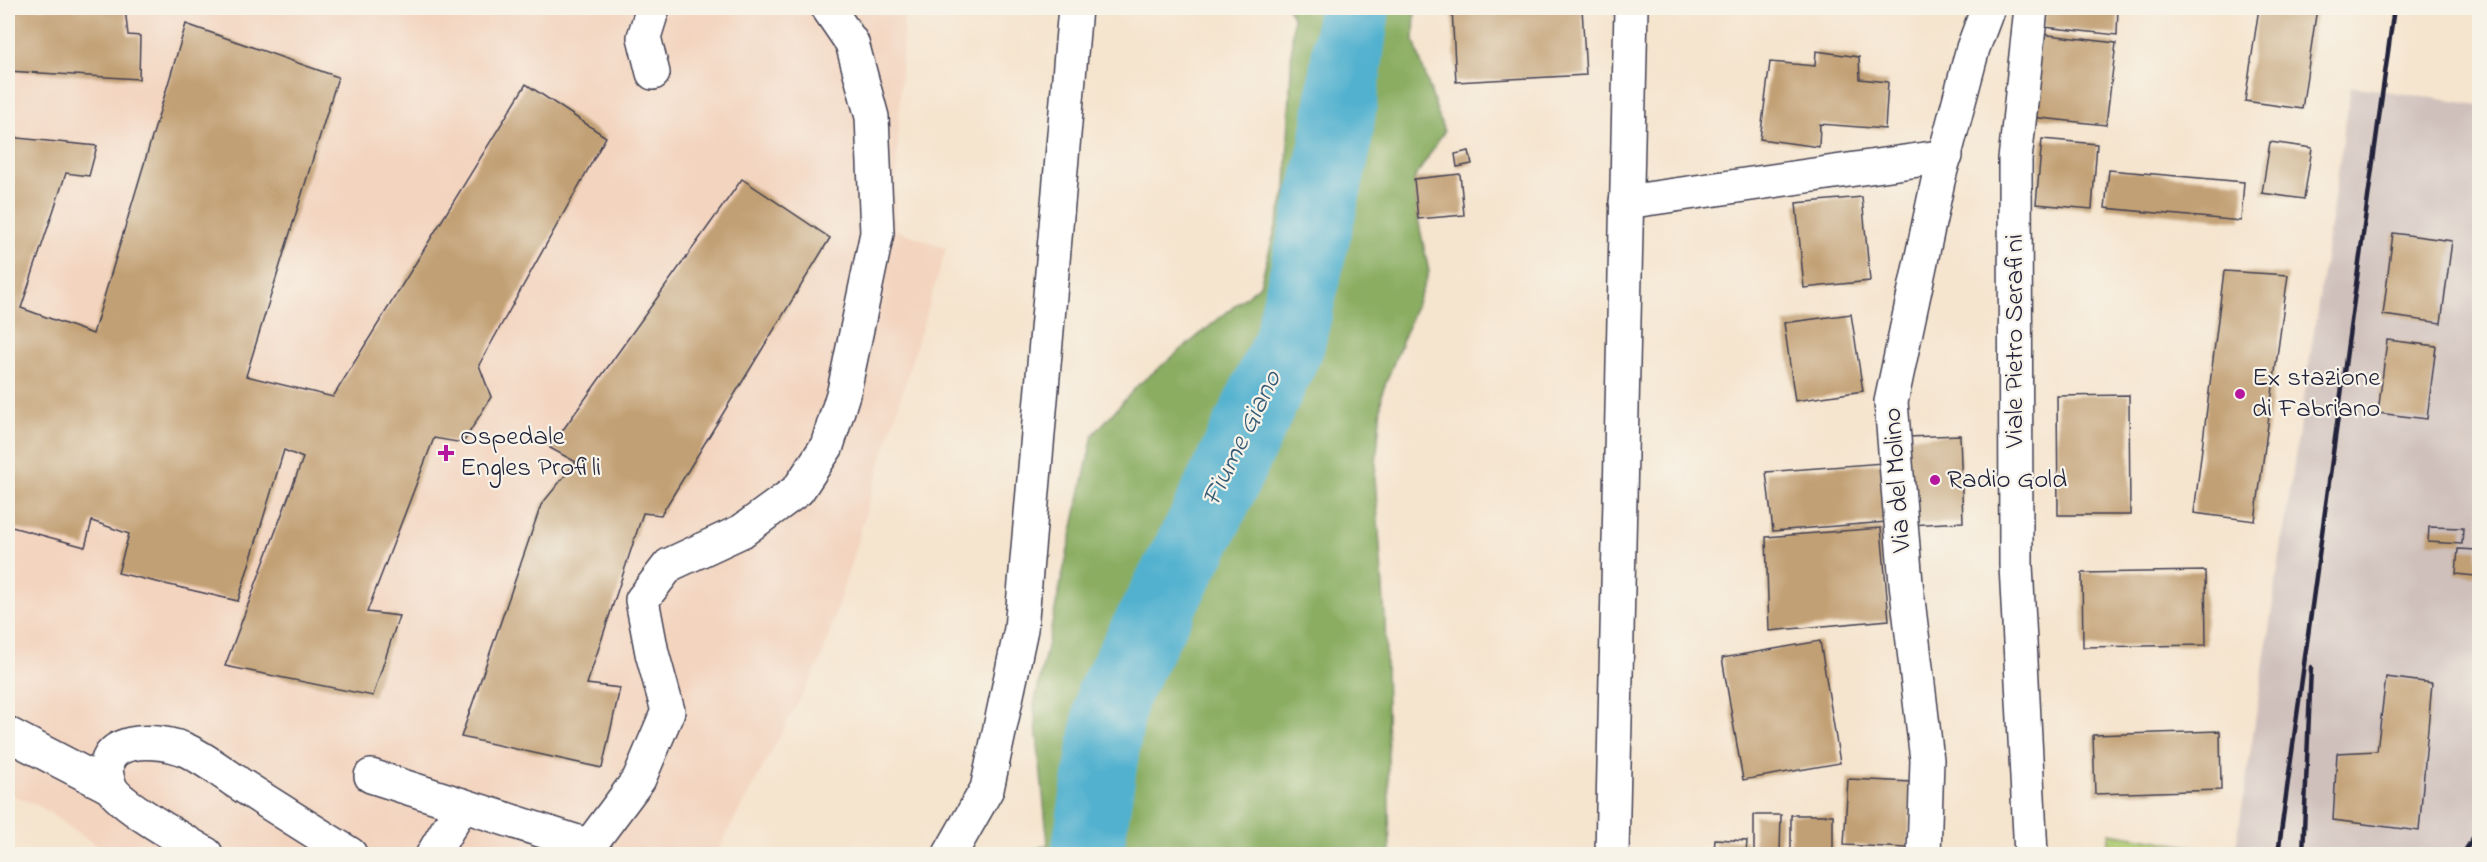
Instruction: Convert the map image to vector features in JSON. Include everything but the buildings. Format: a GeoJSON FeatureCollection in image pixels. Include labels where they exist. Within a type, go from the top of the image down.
{"type":"FeatureCollection","features":[{"type":"Feature","properties":{"kind":"street"},"geometry":{"type":"LineString","coordinates":[[653,8],[644,37],[653,73]]}},
{"type":"Feature","properties":{"kind":"street"},"geometry":{"type":"LineString","coordinates":[[371,777],[586,850],[639,779],[668,711],[652,653],[642,600],[669,565],[742,531],[798,490],[826,446],[844,391],[877,232],[872,117],[852,43],[828,8]]}},
{"type":"Feature","properties":{"kind":"street"},"geometry":{"type":"LineString","coordinates":[[950,855],[987,789],[1021,630],[1075,8]]}},
{"type":"Feature","properties":{"kind":"street"},"geometry":{"type":"LineString","coordinates":[[1612,855],[1631,8]]}},
{"type":"Feature","properties":{"kind":"street","name":"Via del Molino"},"geometry":{"type":"LineString","coordinates":[[1924,855],[1927,760],[1906,584],[1891,402],[1938,181],[1973,48],[1988,8]]}},
{"type":"Feature","properties":{"kind":"street","name":"Viale Pietro Serafini"},"geometry":{"type":"LineString","coordinates":[[2031,8],[2015,160],[2016,565],[2031,855]]}},
{"type":"Feature","properties":{"kind":"street"},"geometry":{"type":"LineString","coordinates":[[1626,202],[1946,156]]}},
{"type":"Feature","properties":{"kind":"street"},"geometry":{"type":"LineString","coordinates":[[8,734],[110,787],[124,803],[206,855]]}},
{"type":"Feature","properties":{"kind":"street"},"geometry":{"type":"LineString","coordinates":[[110,787],[107,766],[112,753],[131,742],[155,741],[188,750],[350,855]]}},
{"type":"Feature","properties":{"kind":"street"},"geometry":{"type":"LineString","coordinates":[[433,855],[462,806]]}},
{"type":"Feature","properties":{"kind":"shaded area","name":"Ospedale Engles Profili"},"geometry":{"type":"Polygon","coordinates":[[[8,8],[904,8],[894,229],[946,248],[822,658],[716,854],[109,854],[41,807],[8,793],[8,8]]]}},
{"type":"Feature","properties":{"kind":"shaded area"},"geometry":{"type":"Polygon","coordinates":[[[2351,86],[2479,105],[2479,854],[2235,854],[2351,86]]]}},
{"type":"Feature","properties":{"kind":"green space"},"geometry":{"type":"Polygon","coordinates":[[[1288,8],[1415,8],[1414,41],[1444,132],[1414,179],[1418,219],[1429,272],[1382,393],[1375,477],[1385,617],[1390,854],[1025,854],[1048,844],[1034,706],[1093,435],[1138,385],[1260,285],[1286,190],[1293,17],[1288,8]]]}},
{"type":"Feature","properties":{"kind":"green space"},"geometry":{"type":"Polygon","coordinates":[[[2110,833],[2214,850],[2213,854],[2106,854],[2110,833]]]}},
{"type":"Feature","properties":{"kind":"waterway","name":"Fiume Giano"},"geometry":{"type":"LineString","coordinates":[[1087,854],[1112,696],[1203,524],[1289,343],[1335,147],[1354,8]]}},
{"type":"Feature","properties":{"kind":"railway"},"geometry":{"type":"LineString","coordinates":[[2278,854],[2394,8]]}},
{"type":"Feature","properties":{"kind":"railway"},"geometry":{"type":"LineString","coordinates":[[2303,854],[2311,667]]}},
{"type":"Feature","properties":{"kind":"railway"},"geometry":{"type":"LineString","coordinates":[[2463,854],[2480,827]]}},
{"type":"Feature","properties":{"kind":"place","name":"Ex stazione di Fabriano"},"geometry":{"type":"Point","coordinates":[2240,394]}},
{"type":"Feature","properties":{"kind":"place","name":"Ospedale Engles Profili"},"geometry":{"type":"Point","coordinates":[446,453]}},
{"type":"Feature","properties":{"kind":"place","name":"Radio Gold"},"geometry":{"type":"Point","coordinates":[1935,480]}}]}
